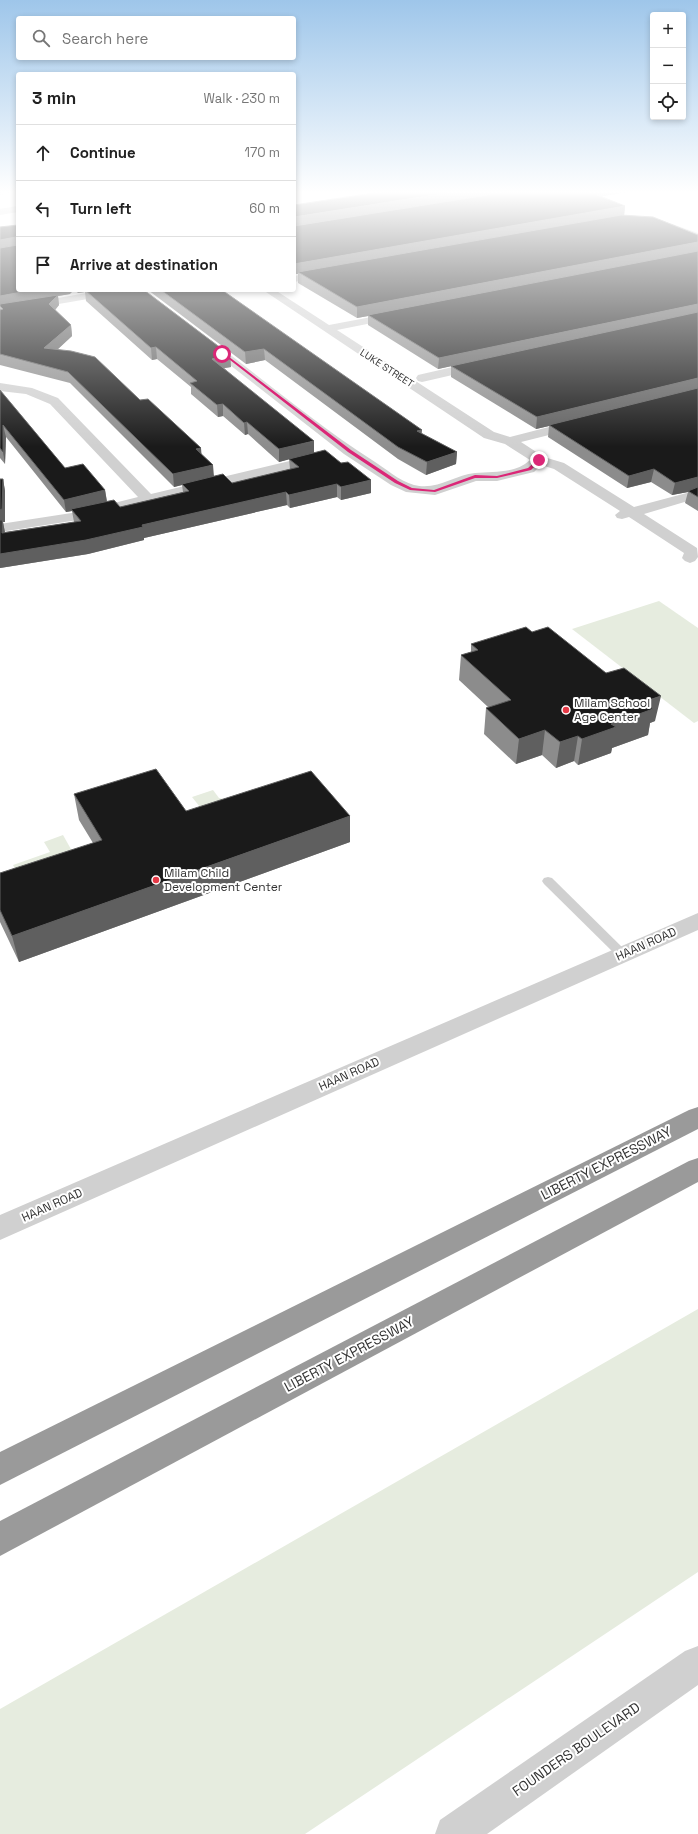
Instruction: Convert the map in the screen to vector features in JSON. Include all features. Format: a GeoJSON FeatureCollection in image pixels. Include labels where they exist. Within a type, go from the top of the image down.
{"type":"FeatureCollection","features":[{"type":"Feature","properties":{"kind":"highway","name":"LIBERTY EXPRESSWAY"},"geometry":{"type":"LineString","coordinates":[[0,1469],[698,1117]]}},
{"type":"Feature","properties":{"kind":"highway","name":"LIBERTY EXPRESSWAY"},"geometry":{"type":"LineString","coordinates":[[0,1539],[698,1170]]}},
{"type":"Feature","properties":{"kind":"street"},"geometry":{"type":"LineString","coordinates":[[296,279],[308,277]]}},
{"type":"Feature","properties":{"kind":"street"},"geometry":{"type":"LineString","coordinates":[[0,311],[111,292]]}},
{"type":"Feature","properties":{"kind":"street","name":"LUKE STREET"},"geometry":{"type":"LineString","coordinates":[[271,292],[489,435],[510,440],[539,460],[559,466],[630,519],[692,551],[694,561],[672,556]]}},
{"type":"Feature","properties":{"kind":"street","name":"LUKE STREET"},"geometry":{"type":"LineString","coordinates":[[289,292],[504,431],[510,440]]}},
{"type":"Feature","properties":{"kind":"street"},"geometry":{"type":"LineString","coordinates":[[327,329],[409,313]]}},
{"type":"Feature","properties":{"kind":"street"},"geometry":{"type":"LineString","coordinates":[[199,335],[349,451],[396,482],[411,489],[435,491],[475,477],[497,477],[529,469],[539,460]]}},
{"type":"Feature","properties":{"kind":"street"},"geometry":{"type":"LineString","coordinates":[[422,378],[493,362]]}},
{"type":"Feature","properties":{"kind":"street"},"geometry":{"type":"LineString","coordinates":[[0,387],[28,390],[40,394],[54,402],[148,499]]}},
{"type":"Feature","properties":{"kind":"street"},"geometry":{"type":"LineString","coordinates":[[510,440],[585,422]]}},
{"type":"Feature","properties":{"kind":"street"},"geometry":{"type":"LineString","coordinates":[[0,528],[78,516],[349,451]]}},
{"type":"Feature","properties":{"kind":"street","name":"LUKE STREET"},"geometry":{"type":"LineString","coordinates":[[539,460],[544,470],[614,518],[630,519]]}},
{"type":"Feature","properties":{"kind":"street"},"geometry":{"type":"LineString","coordinates":[[630,519],[698,494]]}},
{"type":"Feature","properties":{"kind":"street","name":"HAAN ROAD"},"geometry":{"type":"LineString","coordinates":[[0,1228],[698,921]]}},
{"type":"Feature","properties":{"kind":"street","name":"FOUNDERS BOULEVARD"},"geometry":{"type":"LineString","coordinates":[[454,1834],[698,1664]]}},
{"type":"Feature","properties":{"kind":"lane"},"geometry":{"type":"LineString","coordinates":[[548,881],[622,954]]}},
{"type":"Feature","properties":{"kind":"shaded area"},"geometry":{"type":"Polygon","coordinates":[[[659,601],[698,628],[698,721],[694,723],[572,629],[659,601]]]}},
{"type":"Feature","properties":{"kind":"shaded area"},"geometry":{"type":"Polygon","coordinates":[[[213,790],[219,798],[228,800],[220,816],[210,803],[200,807],[192,797],[213,790]]]}},
{"type":"Feature","properties":{"kind":"shaded area"},"geometry":{"type":"Polygon","coordinates":[[[63,835],[72,851],[24,885],[13,865],[50,852],[44,842],[63,835]]]}},
{"type":"Feature","properties":{"kind":"shaded area"},"geometry":{"type":"Polygon","coordinates":[[[698,1309],[698,1572],[305,1834],[0,1834],[0,1709],[698,1309]]]}},
{"type":"Feature","properties":{"kind":"building"},"geometry":{"type":"Polygon","coordinates":[[[0,277],[16,277],[16,292],[22,292],[0,296],[0,277]]]}},
{"type":"Feature","properties":{"kind":"building"},"geometry":{"type":"Polygon","coordinates":[[[306,277],[517,277],[357,307],[306,277]]]}},
{"type":"Feature","properties":{"kind":"building"},"geometry":{"type":"Polygon","coordinates":[[[566,277],[698,277],[698,304],[439,358],[368,315],[566,277]]]}},
{"type":"Feature","properties":{"kind":"building"},"geometry":{"type":"Polygon","coordinates":[[[87,292],[147,292],[230,355],[212,359],[314,441],[279,449],[247,422],[244,423],[223,404],[217,405],[190,383],[197,381],[156,347],[151,348],[87,292]]]}},
{"type":"Feature","properties":{"kind":"building"},"geometry":{"type":"Polygon","coordinates":[[[164,292],[225,292],[422,430],[417,431],[457,452],[427,462],[398,447],[264,349],[245,352],[164,292]]]}},
{"type":"Feature","properties":{"kind":"building"},"geometry":{"type":"Polygon","coordinates":[[[58,295],[49,304],[71,325],[44,348],[71,351],[95,357],[140,400],[148,399],[201,448],[196,449],[213,465],[173,474],[68,372],[0,354],[0,310],[3,309],[0,304],[58,295]]]}},
{"type":"Feature","properties":{"kind":"building"},"geometry":{"type":"Polygon","coordinates":[[[698,312],[698,378],[537,417],[451,366],[698,312]]]}},
{"type":"Feature","properties":{"kind":"building"},"geometry":{"type":"Polygon","coordinates":[[[698,388],[698,477],[675,483],[654,469],[629,476],[549,425],[698,388]]]}},
{"type":"Feature","properties":{"kind":"building"},"geometry":{"type":"Polygon","coordinates":[[[0,390],[65,468],[83,464],[105,490],[64,500],[3,425],[3,452],[0,448],[0,390]]]}},
{"type":"Feature","properties":{"kind":"building"},"geometry":{"type":"Polygon","coordinates":[[[325,450],[341,463],[348,462],[371,480],[341,487],[337,484],[289,495],[286,492],[142,525],[143,527],[86,540],[0,554],[0,520],[2,520],[2,533],[81,521],[71,509],[114,500],[120,507],[189,491],[182,484],[223,474],[232,483],[299,467],[289,459],[325,450]]]}},
{"type":"Feature","properties":{"kind":"building"},"geometry":{"type":"Polygon","coordinates":[[[0,479],[3,479],[2,509],[0,510],[0,479]]]}},
{"type":"Feature","properties":{"kind":"building"},"geometry":{"type":"Polygon","coordinates":[[[698,487],[698,497],[688,491],[698,487]]]}},
{"type":"Feature","properties":{"kind":"building","name":"Milam School Age Center"},"geometry":{"type":"Polygon","coordinates":[[[526,627],[532,632],[548,627],[606,673],[624,668],[661,696],[643,702],[653,709],[611,724],[616,727],[582,739],[578,736],[560,742],[545,730],[519,739],[486,708],[511,700],[461,655],[478,650],[471,644],[526,627]]]}},
{"type":"Feature","properties":{"kind":"building","name":"Milam Child Development Center"},"geometry":{"type":"Polygon","coordinates":[[[156,769],[186,811],[311,771],[350,816],[12,936],[0,910],[0,873],[102,840],[74,794],[156,769]]]}},
{"type":"Feature","properties":{"kind":"place","name":"Milam School Age Center"},"geometry":{"type":"Point","coordinates":[566,710]}},
{"type":"Feature","properties":{"kind":"place","name":"Milam Child Development Center"},"geometry":{"type":"Point","coordinates":[156,880]}},
{"type":"Feature","properties":{"kind":"route"},"geometry":{"type":"LineString","coordinates":[[222,354],[349,451],[396,482],[411,489],[435,491],[475,477],[497,477],[529,469],[539,460]]}}]}
